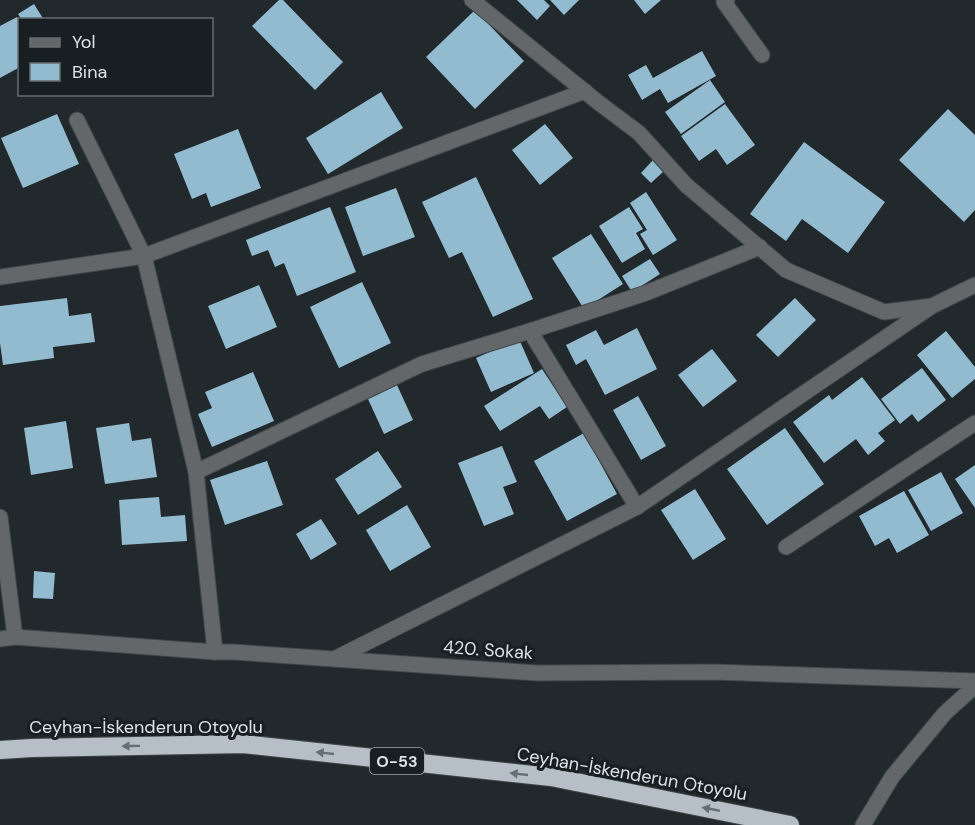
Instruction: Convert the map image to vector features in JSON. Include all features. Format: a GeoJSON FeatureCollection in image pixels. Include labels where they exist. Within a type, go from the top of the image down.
{"type":"FeatureCollection","features":[{"type":"Feature","properties":{"kind":"highway","name":"Ceyhan-İskenderun Otoyolu"},"geometry":{"type":"LineString","coordinates":[[0,750],[243,744],[551,777],[789,825]]}},
{"type":"Feature","properties":{"kind":"street"},"geometry":{"type":"LineString","coordinates":[[472,0],[639,133],[686,185],[786,270],[884,312],[932,306]]}},
{"type":"Feature","properties":{"kind":"street"},"geometry":{"type":"LineString","coordinates":[[727,0],[724,2],[762,55]]}},
{"type":"Feature","properties":{"kind":"street"},"geometry":{"type":"LineString","coordinates":[[0,277],[144,256],[585,92]]}},
{"type":"Feature","properties":{"kind":"street"},"geometry":{"type":"LineString","coordinates":[[77,120],[144,256],[196,472],[216,652]]}},
{"type":"Feature","properties":{"kind":"street"},"geometry":{"type":"LineString","coordinates":[[196,472],[422,364],[646,293],[760,247]]}},
{"type":"Feature","properties":{"kind":"street"},"geometry":{"type":"LineString","coordinates":[[334,659],[637,507],[932,306],[975,285]]}},
{"type":"Feature","properties":{"kind":"street"},"geometry":{"type":"LineString","coordinates":[[530,331],[637,507]]}},
{"type":"Feature","properties":{"kind":"street"},"geometry":{"type":"LineString","coordinates":[[786,547],[975,423]]}},
{"type":"Feature","properties":{"kind":"street"},"geometry":{"type":"LineString","coordinates":[[0,516],[8,638]]}},
{"type":"Feature","properties":{"kind":"street","name":"420. Sokak"},"geometry":{"type":"LineString","coordinates":[[8,638],[537,673],[715,672],[975,683]]}},
{"type":"Feature","properties":{"kind":"street","name":"420. Sokak"},"geometry":{"type":"LineString","coordinates":[[863,825],[892,777],[945,713],[975,683]]}},
{"type":"Feature","properties":{"kind":"building"},"geometry":{"type":"Polygon","coordinates":[[[279,0],[283,0],[343,62],[315,90],[252,26],[279,0]]]}},
{"type":"Feature","properties":{"kind":"building"},"geometry":{"type":"Polygon","coordinates":[[[517,0],[544,0],[550,6],[537,20],[517,0]]]}},
{"type":"Feature","properties":{"kind":"building"},"geometry":{"type":"Polygon","coordinates":[[[550,0],[579,0],[564,15],[550,0]]]}},
{"type":"Feature","properties":{"kind":"building"},"geometry":{"type":"Polygon","coordinates":[[[634,0],[661,0],[645,14],[634,0]]]}},
{"type":"Feature","properties":{"kind":"building"},"geometry":{"type":"Polygon","coordinates":[[[34,4],[43,18],[21,18],[18,14],[34,4]]]}},
{"type":"Feature","properties":{"kind":"building"},"geometry":{"type":"Polygon","coordinates":[[[475,10],[524,61],[475,109],[426,57],[475,10]]]}},
{"type":"Feature","properties":{"kind":"building"},"geometry":{"type":"Polygon","coordinates":[[[18,18],[18,68],[0,78],[0,26],[18,18]]]}},
{"type":"Feature","properties":{"kind":"building"},"geometry":{"type":"Polygon","coordinates":[[[702,51],[716,76],[668,103],[660,89],[642,100],[628,75],[646,65],[653,78],[702,51]]]}},
{"type":"Feature","properties":{"kind":"building"},"geometry":{"type":"Polygon","coordinates":[[[710,80],[725,102],[681,134],[665,112],[710,80]]]}},
{"type":"Feature","properties":{"kind":"building"},"geometry":{"type":"Polygon","coordinates":[[[381,92],[403,128],[328,174],[306,138],[381,92]]]}},
{"type":"Feature","properties":{"kind":"building"},"geometry":{"type":"Polygon","coordinates":[[[725,104],[755,145],[727,165],[716,149],[699,161],[681,136],[725,104]]]}},
{"type":"Feature","properties":{"kind":"building"},"geometry":{"type":"Polygon","coordinates":[[[948,109],[975,135],[975,210],[964,222],[899,160],[948,109]]]}},
{"type":"Feature","properties":{"kind":"building"},"geometry":{"type":"Polygon","coordinates":[[[57,114],[79,164],[23,188],[1,138],[57,114]]]}},
{"type":"Feature","properties":{"kind":"building"},"geometry":{"type":"Polygon","coordinates":[[[545,124],[573,158],[540,185],[512,150],[545,124]]]}},
{"type":"Feature","properties":{"kind":"building"},"geometry":{"type":"Polygon","coordinates":[[[238,129],[261,188],[211,207],[206,193],[192,199],[174,154],[238,129]]]}},
{"type":"Feature","properties":{"kind":"building"},"geometry":{"type":"Polygon","coordinates":[[[804,142],[885,202],[848,253],[802,219],[786,241],[750,214],[804,142]]]}},
{"type":"Feature","properties":{"kind":"building"},"geometry":{"type":"Polygon","coordinates":[[[653,160],[664,171],[651,183],[641,173],[653,160]]]}},
{"type":"Feature","properties":{"kind":"building"},"geometry":{"type":"Polygon","coordinates":[[[476,177],[533,299],[493,317],[462,252],[449,258],[422,202],[476,177]]]}},
{"type":"Feature","properties":{"kind":"building"},"geometry":{"type":"Polygon","coordinates":[[[396,188],[415,237],[363,256],[345,207],[396,188]]]}},
{"type":"Feature","properties":{"kind":"building"},"geometry":{"type":"Polygon","coordinates":[[[646,192],[677,240],[653,255],[640,234],[647,230],[630,203],[646,192]]]}},
{"type":"Feature","properties":{"kind":"building"},"geometry":{"type":"Polygon","coordinates":[[[330,207],[356,272],[297,296],[284,263],[275,267],[268,250],[252,256],[246,240],[330,207]]]}},
{"type":"Feature","properties":{"kind":"building"},"geometry":{"type":"Polygon","coordinates":[[[629,207],[643,229],[636,233],[645,249],[622,263],[599,226],[629,207]]]}},
{"type":"Feature","properties":{"kind":"building"},"geometry":{"type":"Polygon","coordinates":[[[591,234],[623,284],[584,309],[552,258],[591,234]]]}},
{"type":"Feature","properties":{"kind":"building"},"geometry":{"type":"Polygon","coordinates":[[[650,259],[660,274],[632,292],[622,276],[650,259]]]}},
{"type":"Feature","properties":{"kind":"building"},"geometry":{"type":"Polygon","coordinates":[[[362,282],[391,343],[339,368],[310,307],[362,282]]]}},
{"type":"Feature","properties":{"kind":"building"},"geometry":{"type":"Polygon","coordinates":[[[259,285],[277,327],[226,349],[208,306],[259,285]]]}},
{"type":"Feature","properties":{"kind":"building"},"geometry":{"type":"Polygon","coordinates":[[[67,298],[69,316],[91,313],[95,342],[53,347],[54,358],[3,365],[0,343],[0,306],[67,298]]]}},
{"type":"Feature","properties":{"kind":"building"},"geometry":{"type":"Polygon","coordinates":[[[795,298],[816,320],[778,357],[756,335],[795,298]]]}},
{"type":"Feature","properties":{"kind":"building"},"geometry":{"type":"Polygon","coordinates":[[[637,328],[657,369],[605,395],[586,359],[576,365],[566,345],[596,330],[604,345],[637,328]]]}},
{"type":"Feature","properties":{"kind":"building"},"geometry":{"type":"Polygon","coordinates":[[[946,331],[975,367],[975,379],[952,398],[917,355],[946,331]]]}},
{"type":"Feature","properties":{"kind":"building"},"geometry":{"type":"Polygon","coordinates":[[[519,339],[534,373],[491,392],[476,358],[519,339]]]}},
{"type":"Feature","properties":{"kind":"building"},"geometry":{"type":"Polygon","coordinates":[[[712,349],[737,381],[703,407],[678,375],[712,349]]]}},
{"type":"Feature","properties":{"kind":"building"},"geometry":{"type":"Polygon","coordinates":[[[922,368],[946,400],[918,422],[912,414],[900,424],[881,399],[922,368]]]}},
{"type":"Feature","properties":{"kind":"building"},"geometry":{"type":"Polygon","coordinates":[[[542,369],[567,407],[549,419],[540,406],[500,431],[484,406],[542,369]]]}},
{"type":"Feature","properties":{"kind":"building"},"geometry":{"type":"Polygon","coordinates":[[[253,372],[274,421],[212,447],[198,414],[212,408],[205,392],[253,372]]]}},
{"type":"Feature","properties":{"kind":"building"},"geometry":{"type":"Polygon","coordinates":[[[862,377],[895,420],[878,433],[885,441],[868,455],[856,439],[824,463],[793,422],[829,395],[832,400],[862,377]]]}},
{"type":"Feature","properties":{"kind":"building"},"geometry":{"type":"Polygon","coordinates":[[[397,385],[413,420],[384,434],[368,399],[397,385]]]}},
{"type":"Feature","properties":{"kind":"building"},"geometry":{"type":"Polygon","coordinates":[[[638,396],[666,446],[641,460],[613,410],[638,396]]]}},
{"type":"Feature","properties":{"kind":"building"},"geometry":{"type":"Polygon","coordinates":[[[66,421],[73,468],[31,475],[24,428],[66,421]]]}},
{"type":"Feature","properties":{"kind":"building"},"geometry":{"type":"Polygon","coordinates":[[[129,423],[132,441],[151,438],[157,477],[105,484],[96,428],[129,423]]]}},
{"type":"Feature","properties":{"kind":"building"},"geometry":{"type":"Polygon","coordinates":[[[785,428],[824,484],[767,525],[727,469],[785,428]]]}},
{"type":"Feature","properties":{"kind":"building"},"geometry":{"type":"Polygon","coordinates":[[[584,433],[617,494],[567,521],[534,461],[584,433]]]}},
{"type":"Feature","properties":{"kind":"building"},"geometry":{"type":"Polygon","coordinates":[[[502,446],[517,482],[503,487],[514,514],[484,526],[458,463],[502,446]]]}},
{"type":"Feature","properties":{"kind":"building"},"geometry":{"type":"Polygon","coordinates":[[[378,451],[402,487],[358,515],[335,479],[378,451]]]}},
{"type":"Feature","properties":{"kind":"building"},"geometry":{"type":"Polygon","coordinates":[[[267,461],[283,505],[225,525],[210,480],[267,461]]]}},
{"type":"Feature","properties":{"kind":"building"},"geometry":{"type":"Polygon","coordinates":[[[975,465],[975,508],[955,479],[975,465]]]}},
{"type":"Feature","properties":{"kind":"building"},"geometry":{"type":"Polygon","coordinates":[[[941,472],[963,513],[931,531],[908,490],[941,472]]]}},
{"type":"Feature","properties":{"kind":"building"},"geometry":{"type":"Polygon","coordinates":[[[695,489],[726,539],[693,560],[661,510],[695,489]]]}},
{"type":"Feature","properties":{"kind":"building"},"geometry":{"type":"Polygon","coordinates":[[[904,491],[929,535],[897,553],[889,538],[875,546],[859,516],[904,491]]]}},
{"type":"Feature","properties":{"kind":"building"},"geometry":{"type":"Polygon","coordinates":[[[159,497],[161,517],[185,515],[187,541],[122,545],[119,500],[159,497]]]}},
{"type":"Feature","properties":{"kind":"building"},"geometry":{"type":"Polygon","coordinates":[[[407,505],[431,547],[390,571],[366,530],[407,505]]]}},
{"type":"Feature","properties":{"kind":"building"},"geometry":{"type":"Polygon","coordinates":[[[321,519],[337,544],[311,560],[296,534],[321,519]]]}},
{"type":"Feature","properties":{"kind":"building"},"geometry":{"type":"Polygon","coordinates":[[[34,571],[55,573],[53,599],[33,598],[34,571]]]}}]}
